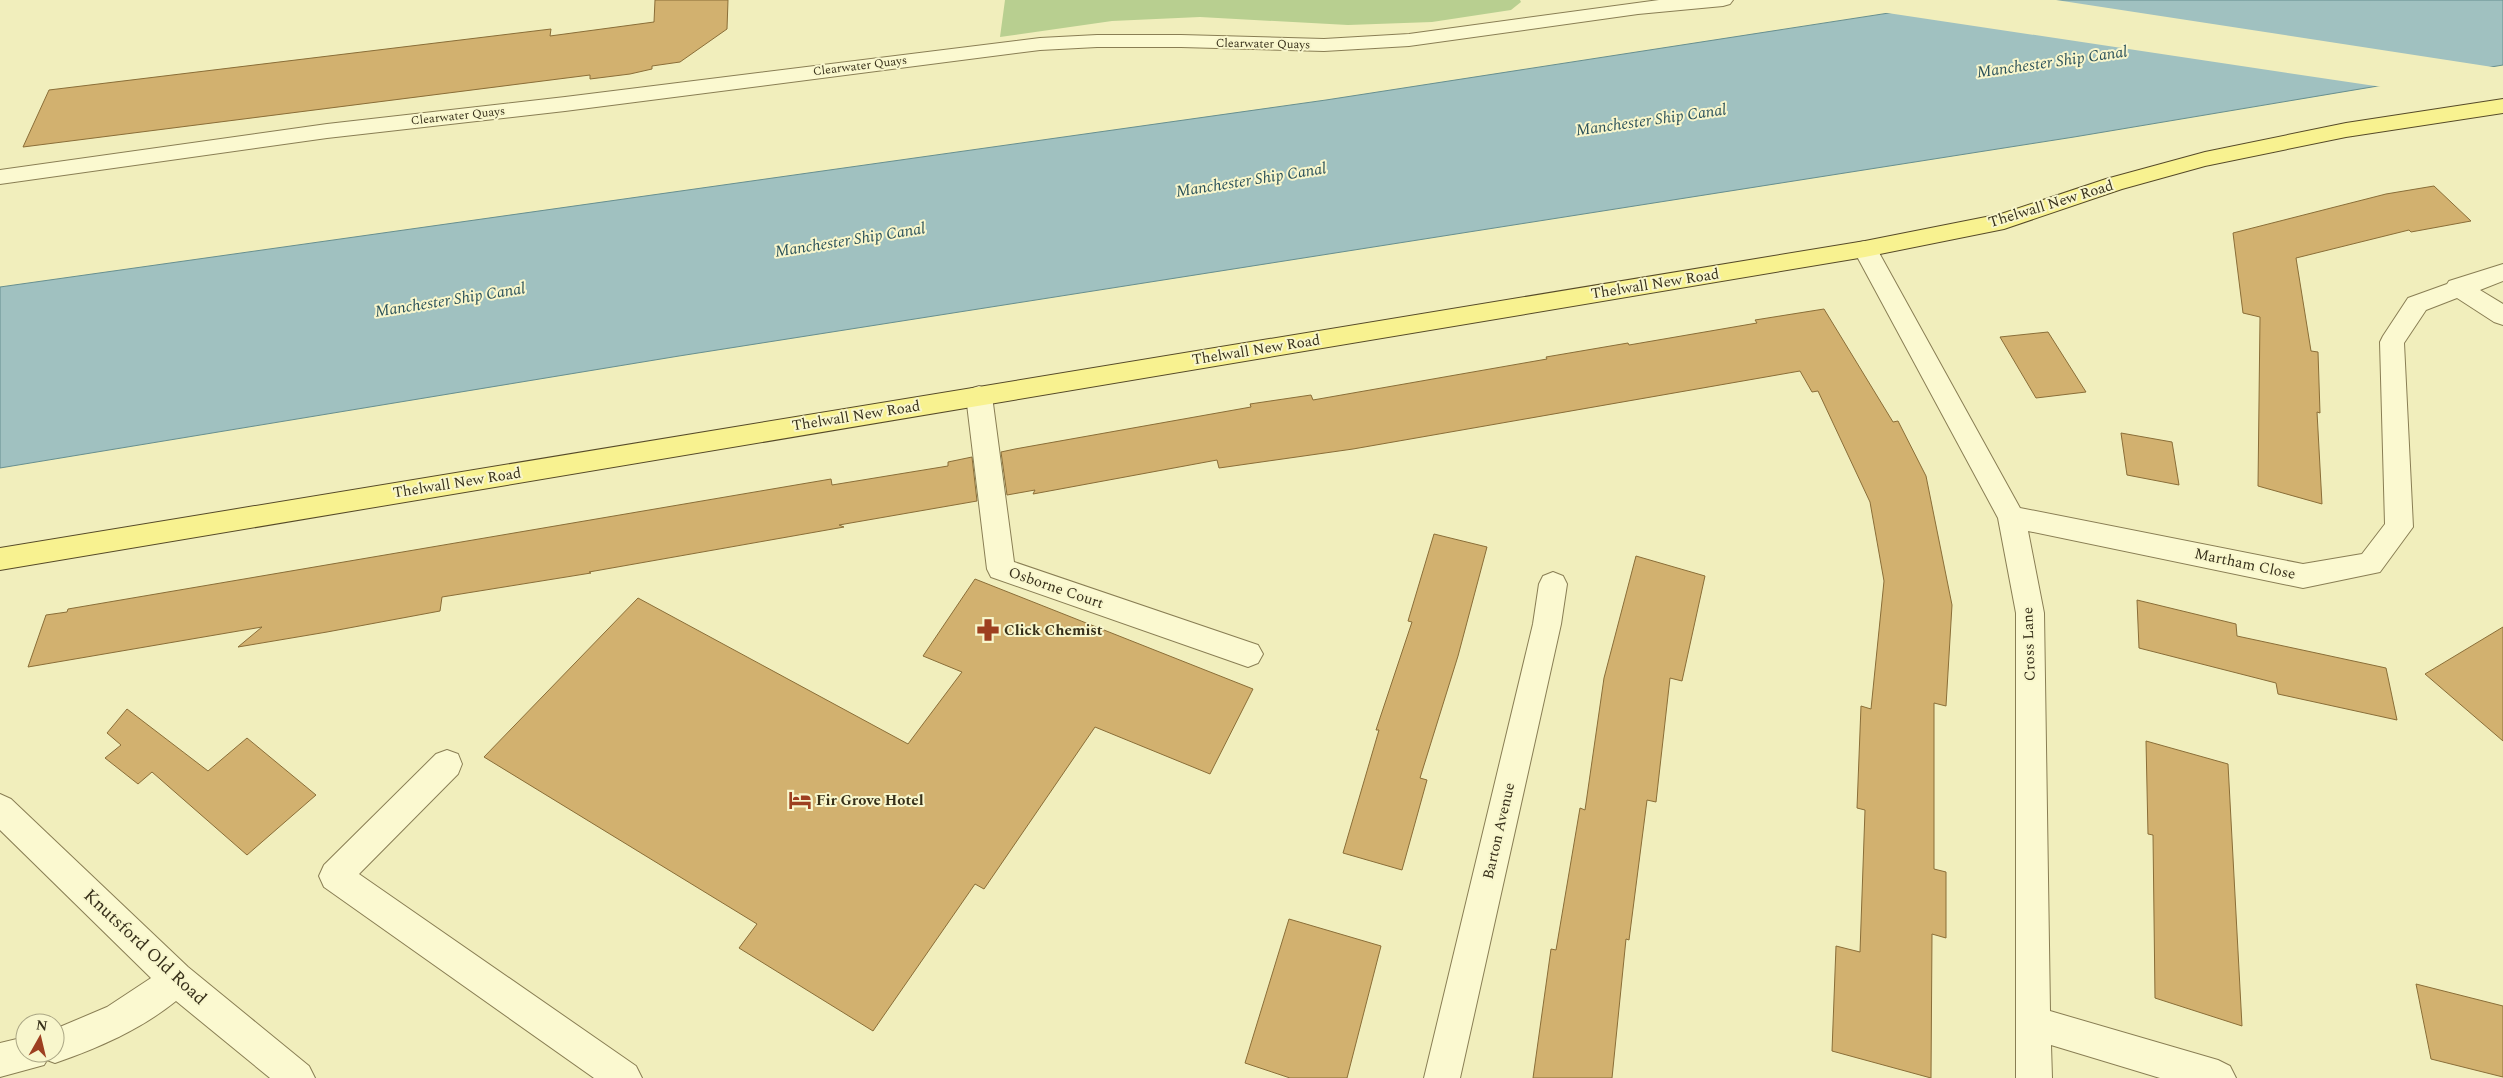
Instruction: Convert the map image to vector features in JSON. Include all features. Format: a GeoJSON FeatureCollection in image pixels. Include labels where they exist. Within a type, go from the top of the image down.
{"type":"FeatureCollection","features":[{"type":"Feature","properties":{"kind":"main road","name":"Thelwall New Road"},"geometry":{"type":"LineString","coordinates":[[0,559],[1865,249],[2004,221],[2114,184],[2205,159],[2346,130],[2503,106]]}},
{"type":"Feature","properties":{"kind":"street","name":"Clearwater Quays"},"geometry":{"type":"LineString","coordinates":[[0,177],[327,131],[565,104],[1040,44],[1097,41],[1181,41],[1252,45],[1324,45],[1409,40],[1638,8],[1723,0]]}},
{"type":"Feature","properties":{"kind":"street","name":"Cross Lane"},"geometry":{"type":"LineString","coordinates":[[1865,249],[2011,517],[2030,613],[2034,1078]]}},
{"type":"Feature","properties":{"kind":"street","name":"Martham Close"},"geometry":{"type":"LineString","coordinates":[[2011,517],[2303,576],[2370,564],[2399,527],[2392,342],[2417,304],[2457,287],[2503,272]]}},
{"type":"Feature","properties":{"kind":"street"},"geometry":{"type":"LineString","coordinates":[[2457,287],[2503,316]]}},
{"type":"Feature","properties":{"kind":"street","name":"Osborne Court"},"geometry":{"type":"LineString","coordinates":[[979,396],[1001,569],[1248,654]]}},
{"type":"Feature","properties":{"kind":"street","name":"Barton Avenue"},"geometry":{"type":"LineString","coordinates":[[1442,1078],[1544,633],[1553,584]]}},
{"type":"Feature","properties":{"kind":"street"},"geometry":{"type":"LineString","coordinates":[[447,764],[334,876],[624,1078]]}},
{"type":"Feature","properties":{"kind":"street","name":"Knutsford Old Road"},"geometry":{"type":"LineString","coordinates":[[0,809],[176,979],[297,1078]]}},
{"type":"Feature","properties":{"kind":"street"},"geometry":{"type":"LineString","coordinates":[[65,1043],[136,1012],[176,979]]}},
{"type":"Feature","properties":{"kind":"street"},"geometry":{"type":"LineString","coordinates":[[2034,1023],[2218,1078]]}},
{"type":"Feature","properties":{"kind":"street"},"geometry":{"type":"LineString","coordinates":[[0,1060],[15,1057]]}},
{"type":"Feature","properties":{"kind":"green space"},"geometry":{"type":"Polygon","coordinates":[[[1005,0],[1520,0],[1521,2],[1511,10],[1432,22],[1348,25],[1200,17],[1112,21],[1000,37],[1005,0]]]}},
{"type":"Feature","properties":{"kind":"water","name":"Manchester Ship Canal"},"geometry":{"type":"Polygon","coordinates":[[[1973,0],[2503,0],[2503,65],[2074,137],[679,356],[0,468],[0,287],[1326,100],[1973,0]]]}},
{"type":"Feature","properties":{"kind":"pier"},"geometry":{"type":"Polygon","coordinates":[[[1957,0],[2056,0],[2499,68],[2382,87],[1881,12],[1957,0]]]}},
{"type":"Feature","properties":{"kind":"building"},"geometry":{"type":"Polygon","coordinates":[[[655,0],[728,0],[727,29],[680,62],[652,66],[652,69],[630,74],[590,79],[590,75],[23,147],[49,90],[551,29],[550,36],[654,22],[655,0]]]}},
{"type":"Feature","properties":{"kind":"building"},"geometry":{"type":"Polygon","coordinates":[[[2434,186],[2471,221],[2411,232],[2409,230],[2296,258],[2311,351],[2318,352],[2320,413],[2317,412],[2322,504],[2258,486],[2260,317],[2243,313],[2233,233],[2386,194],[2434,186]]]}},
{"type":"Feature","properties":{"kind":"building"},"geometry":{"type":"Polygon","coordinates":[[[1824,309],[1893,422],[1898,421],[1926,476],[1952,605],[1946,706],[1934,703],[1934,869],[1946,872],[1946,938],[1932,934],[1931,1078],[1832,1051],[1836,946],[1860,952],[1865,810],[1857,808],[1861,706],[1871,709],[1884,581],[1870,502],[1818,391],[1812,392],[1800,371],[1353,449],[1219,468],[1217,460],[1033,494],[1035,490],[1007,495],[1001,452],[1251,407],[1250,404],[1311,395],[1313,400],[1547,359],[1546,357],[1757,323],[1755,320],[1824,309]]]}},
{"type":"Feature","properties":{"kind":"building"},"geometry":{"type":"Polygon","coordinates":[[[2048,332],[2086,392],[2036,398],[2000,337],[2048,332]]]}},
{"type":"Feature","properties":{"kind":"building"},"geometry":{"type":"Polygon","coordinates":[[[2121,433],[2172,442],[2179,485],[2127,475],[2121,433]]]}},
{"type":"Feature","properties":{"kind":"building"},"geometry":{"type":"Polygon","coordinates":[[[972,457],[977,501],[839,525],[844,527],[589,572],[591,573],[442,597],[440,611],[327,632],[238,647],[262,627],[28,667],[46,615],[67,612],[68,609],[831,479],[832,485],[948,466],[948,462],[972,457]]]}},
{"type":"Feature","properties":{"kind":"building"},"geometry":{"type":"Polygon","coordinates":[[[1434,534],[1487,547],[1458,656],[1420,778],[1427,780],[1402,870],[1343,853],[1379,730],[1376,730],[1412,622],[1408,621],[1434,534]]]}},
{"type":"Feature","properties":{"kind":"building"},"geometry":{"type":"Polygon","coordinates":[[[1636,556],[1705,576],[1682,681],[1670,678],[1656,802],[1647,800],[1629,940],[1626,939],[1612,1078],[1533,1078],[1551,949],[1556,950],[1580,808],[1585,810],[1604,678],[1636,556]]]}},
{"type":"Feature","properties":{"kind":"building","name":"Fir Grove Hotel"},"geometry":{"type":"Polygon","coordinates":[[[975,579],[1253,689],[1210,774],[1095,727],[984,889],[975,884],[873,1031],[739,948],[757,924],[484,757],[638,598],[908,744],[962,672],[923,656],[975,579]]]}},
{"type":"Feature","properties":{"kind":"building"},"geometry":{"type":"Polygon","coordinates":[[[2137,600],[2236,624],[2237,636],[2386,668],[2397,720],[2278,694],[2276,683],[2139,648],[2137,600]]]}},
{"type":"Feature","properties":{"kind":"building"},"geometry":{"type":"Polygon","coordinates":[[[2503,627],[2503,741],[2425,674],[2503,627]]]}},
{"type":"Feature","properties":{"kind":"building"},"geometry":{"type":"Polygon","coordinates":[[[127,709],[208,771],[247,738],[316,795],[247,855],[152,772],[138,784],[105,758],[121,745],[107,733],[127,709]]]}},
{"type":"Feature","properties":{"kind":"building"},"geometry":{"type":"Polygon","coordinates":[[[2146,741],[2228,764],[2242,1026],[2155,998],[2153,835],[2148,834],[2146,741]]]}},
{"type":"Feature","properties":{"kind":"building"},"geometry":{"type":"Polygon","coordinates":[[[1289,919],[1381,946],[1347,1078],[1290,1078],[1245,1063],[1289,919]]]}},
{"type":"Feature","properties":{"kind":"building"},"geometry":{"type":"Polygon","coordinates":[[[2416,984],[2503,1006],[2503,1077],[2431,1059],[2416,984]]]}},
{"type":"Feature","properties":{"kind":"place","name":"Click Chemist"},"geometry":{"type":"Point","coordinates":[988,630]}},
{"type":"Feature","properties":{"kind":"place","name":"Fir Grove Hotel"},"geometry":{"type":"Point","coordinates":[800,800]}}]}
